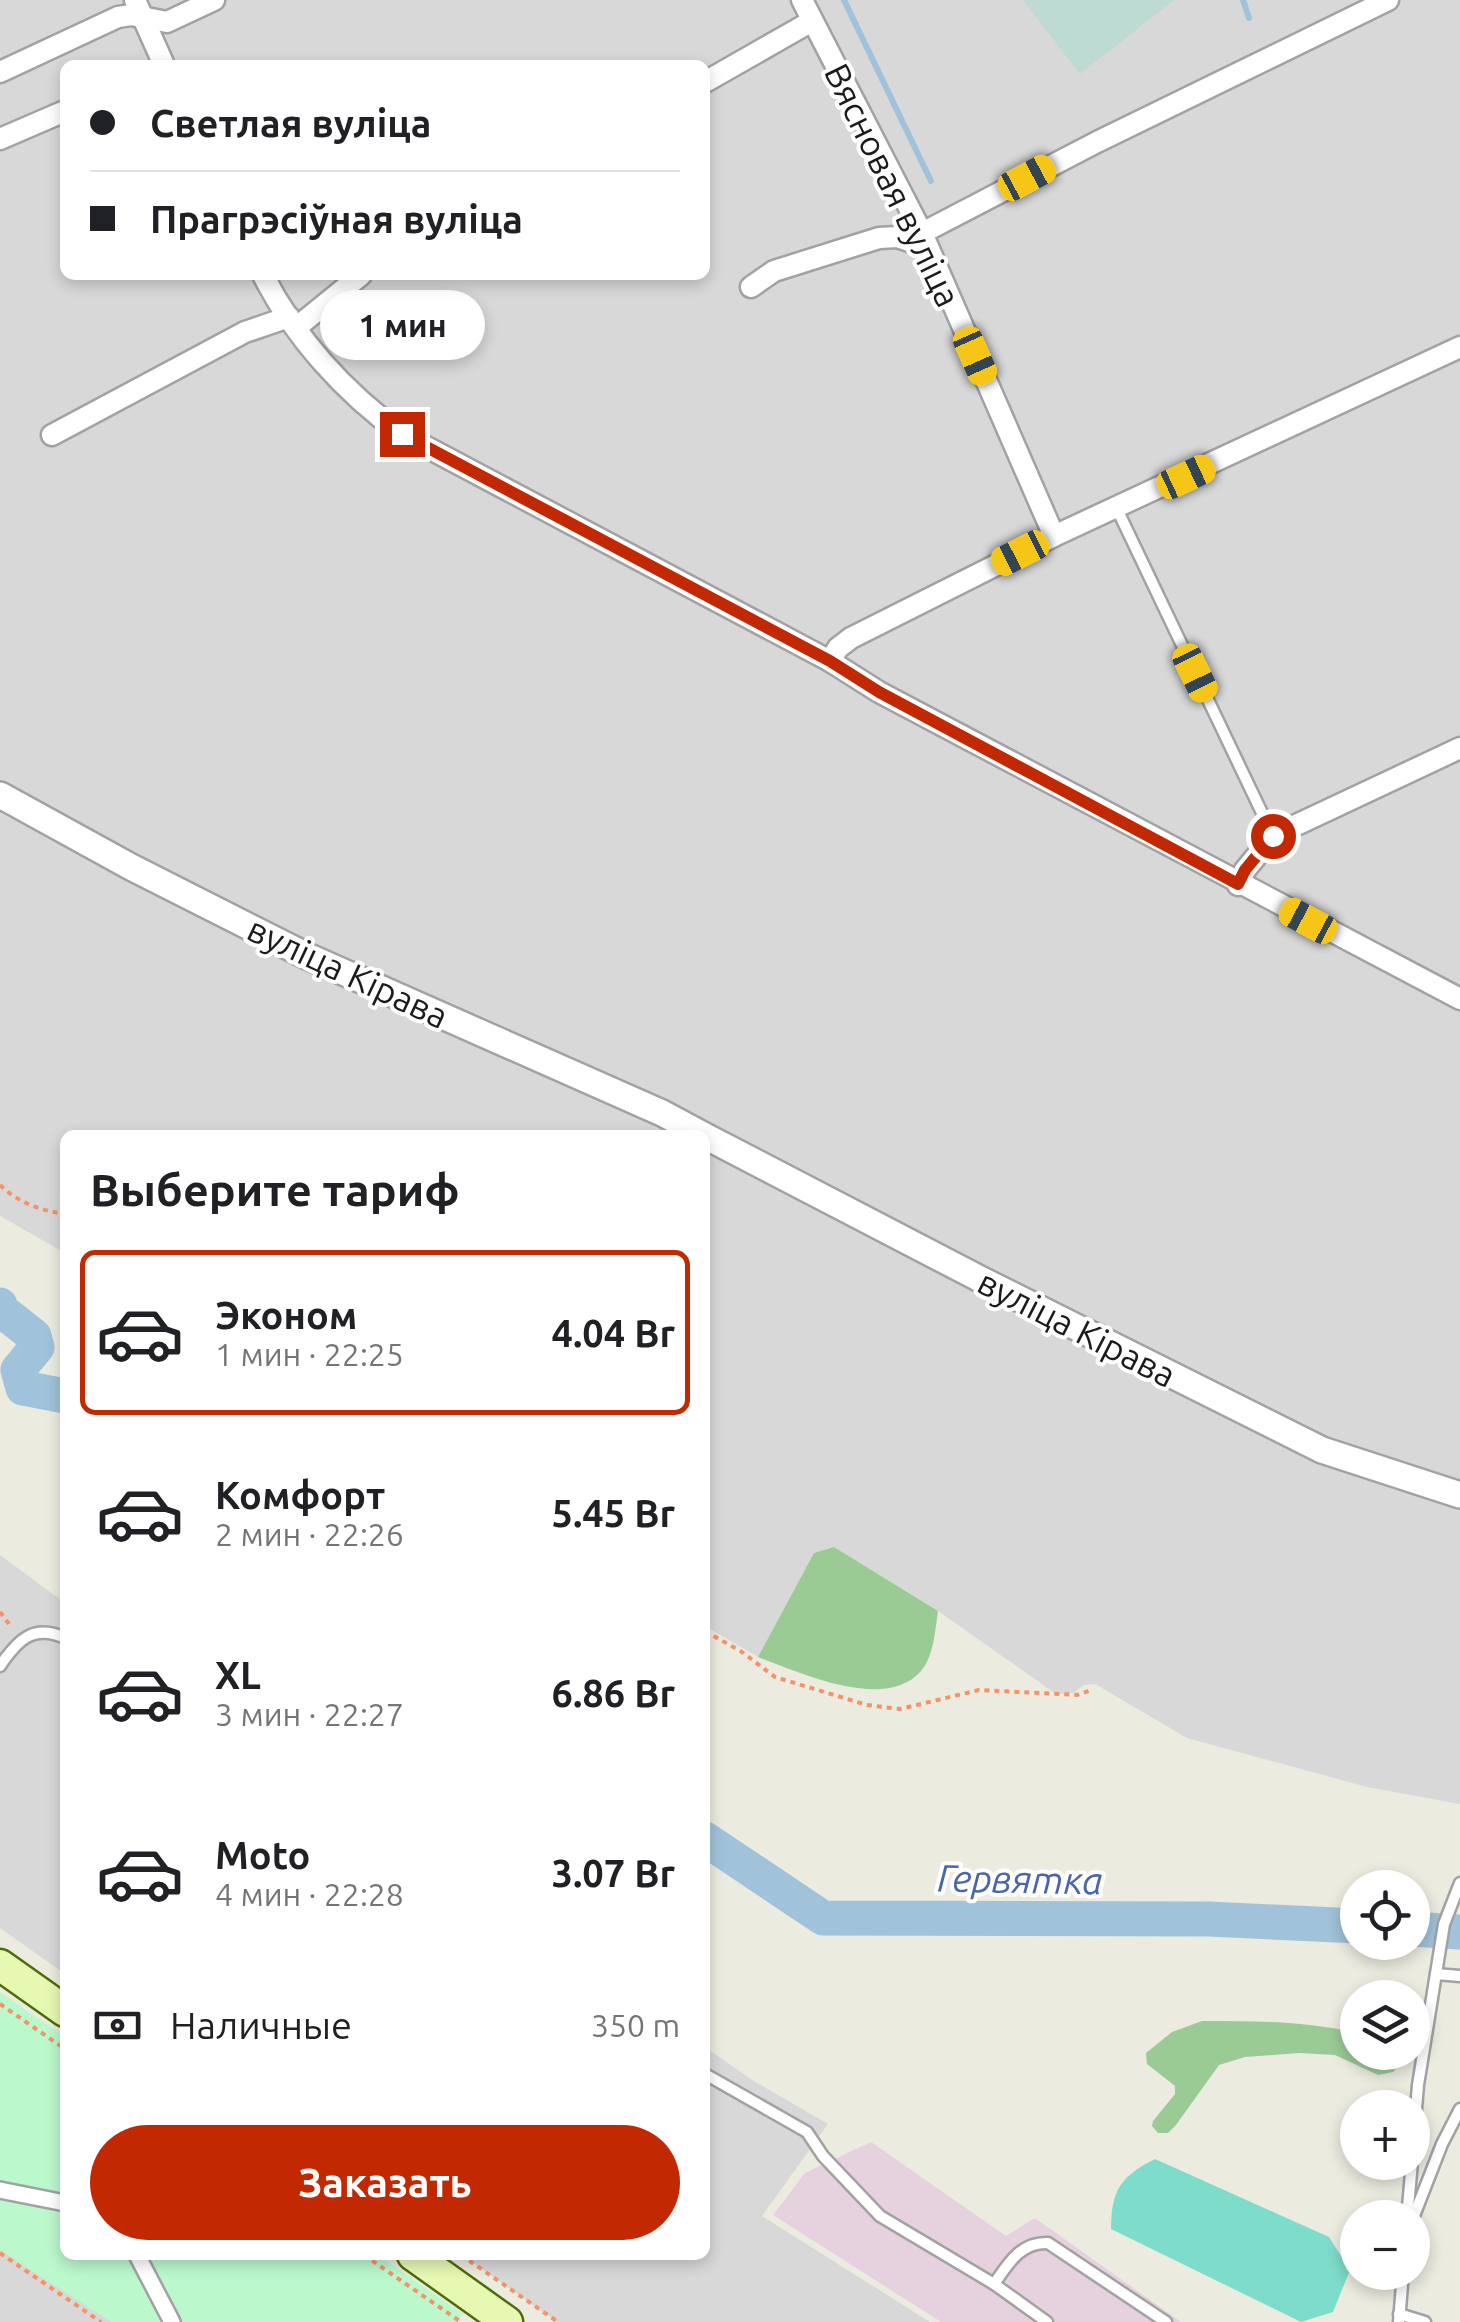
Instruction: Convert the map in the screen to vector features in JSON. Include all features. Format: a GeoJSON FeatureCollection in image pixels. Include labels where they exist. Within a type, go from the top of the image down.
{"type":"FeatureCollection","features":[{"type":"Feature","properties":{"kind":"main road"},"geometry":{"type":"LineString","coordinates":[[0,1965],[60,2007]]}},
{"type":"Feature","properties":{"kind":"main road"},"geometry":{"type":"LineString","coordinates":[[420,2260],[506,2322]]}},
{"type":"Feature","properties":{"kind":"street"},"geometry":{"type":"LineString","coordinates":[[0,72],[139,9],[167,22],[214,0]]}},
{"type":"Feature","properties":{"kind":"street","name":"Вясновая вуліца"},"geometry":{"type":"LineString","coordinates":[[802,0],[925,240],[1054,536]]}},
{"type":"Feature","properties":{"kind":"street"},"geometry":{"type":"LineString","coordinates":[[750,287],[774,271],[879,238],[925,240],[1097,142],[1388,0]]}},
{"type":"Feature","properties":{"kind":"street"},"geometry":{"type":"LineString","coordinates":[[139,9],[162,60]]}},
{"type":"Feature","properties":{"kind":"street"},"geometry":{"type":"LineString","coordinates":[[710,79],[812,21]]}},
{"type":"Feature","properties":{"kind":"street"},"geometry":{"type":"LineString","coordinates":[[0,140],[60,113]]}},
{"type":"Feature","properties":{"kind":"street"},"geometry":{"type":"LineString","coordinates":[[266,280],[332,374],[360,404],[402,434],[1238,884],[1460,999]]}},
{"type":"Feature","properties":{"kind":"street"},"geometry":{"type":"LineString","coordinates":[[52,435],[245,332],[293,322],[353,280]]}},
{"type":"Feature","properties":{"kind":"street"},"geometry":{"type":"LineString","coordinates":[[830,661],[851,638],[1054,536],[1460,346]]}},
{"type":"Feature","properties":{"kind":"street"},"geometry":{"type":"LineString","coordinates":[[1238,884],[1273,836],[1460,748]]}},
{"type":"Feature","properties":{"kind":"street","name":"вуліца Кірава"},"geometry":{"type":"LineString","coordinates":[[0,795],[131,868],[307,956],[693,1130]]}},
{"type":"Feature","properties":{"kind":"street","name":"вуліца Кірава"},"geometry":{"type":"LineString","coordinates":[[710,1139],[984,1282],[1322,1450],[1460,1495]]}},
{"type":"Feature","properties":{"kind":"street"},"geometry":{"type":"LineString","coordinates":[[0,2190],[60,2201]]}},
{"type":"Feature","properties":{"kind":"street"},"geometry":{"type":"LineString","coordinates":[[140,2260],[172,2322]]}},
{"type":"Feature","properties":{"kind":"lane"},"geometry":{"type":"LineString","coordinates":[[1117,509],[1273,836]]}},
{"type":"Feature","properties":{"kind":"lane"},"geometry":{"type":"LineString","coordinates":[[0,1666],[23,1636],[43,1632],[60,1637]]}},
{"type":"Feature","properties":{"kind":"lane"},"geometry":{"type":"LineString","coordinates":[[1418,2090],[1444,1924],[1460,1883]]}},
{"type":"Feature","properties":{"kind":"lane"},"geometry":{"type":"LineString","coordinates":[[1436,1974],[1460,1976]]}},
{"type":"Feature","properties":{"kind":"lane"},"geometry":{"type":"LineString","coordinates":[[710,2077],[807,2132],[822,2156],[880,2216],[994,2284],[1048,2322]]}},
{"type":"Feature","properties":{"kind":"lane"},"geometry":{"type":"LineString","coordinates":[[1418,2200],[1460,2110]]}},
{"type":"Feature","properties":{"kind":"lane"},"geometry":{"type":"LineString","coordinates":[[994,2284],[1020,2251],[1031,2244],[1048,2243],[1166,2322]]}},
{"type":"Feature","properties":{"kind":"lane"},"geometry":{"type":"LineString","coordinates":[[1401,2290],[1399,2318],[1425,2322]]}},
{"type":"Feature","properties":{"kind":"path"},"geometry":{"type":"LineString","coordinates":[[0,1185],[12,1197],[40,1210],[60,1213]]}},
{"type":"Feature","properties":{"kind":"path"},"geometry":{"type":"LineString","coordinates":[[0,1612],[16,1643]]}},
{"type":"Feature","properties":{"kind":"path"},"geometry":{"type":"LineString","coordinates":[[710,1634],[776,1677],[866,1705],[900,1709],[979,1690],[1078,1696],[1091,1690]]}},
{"type":"Feature","properties":{"kind":"path"},"geometry":{"type":"LineString","coordinates":[[0,2004],[60,2046]]}},
{"type":"Feature","properties":{"kind":"path"},"geometry":{"type":"LineString","coordinates":[[0,2253],[101,2322]]}},
{"type":"Feature","properties":{"kind":"path"},"geometry":{"type":"LineString","coordinates":[[371,2260],[461,2322]]}},
{"type":"Feature","properties":{"kind":"path"},"geometry":{"type":"LineString","coordinates":[[469,2260],[558,2322]]}},
{"type":"Feature","properties":{"kind":"shaded area"},"geometry":{"type":"Polygon","coordinates":[[[0,0],[1460,0],[1460,1804],[1367,1787],[1187,1738],[1095,1684],[1084,1685],[1073,1693],[1056,1694],[938,1611],[834,1547],[814,1553],[758,1657],[710,1629],[710,1130],[60,1130],[60,1250],[0,1216],[0,0]]]}},
{"type":"Feature","properties":{"kind":"shaded area"},"geometry":{"type":"Polygon","coordinates":[[[1023,0],[1174,0],[1080,74],[1023,0]]]}},
{"type":"Feature","properties":{"kind":"shaded area"},"geometry":{"type":"Polygon","coordinates":[[[0,1555],[60,1599],[60,1970],[0,1928],[0,1555]]]}},
{"type":"Feature","properties":{"kind":"shaded area"},"geometry":{"type":"Polygon","coordinates":[[[710,2051],[828,2124],[762,2216],[930,2322],[557,2322],[469,2260],[710,2260],[710,2051]]]}},
{"type":"Feature","properties":{"kind":"shaded area"},"geometry":{"type":"Polygon","coordinates":[[[871,2142],[1006,2236],[1035,2218],[1181,2322],[941,2322],[773,2215],[805,2173],[871,2142]]]}},
{"type":"Feature","properties":{"kind":"shaded area"},"geometry":{"type":"Polygon","coordinates":[[[1155,2159],[1329,2237],[1340,2254],[1342,2290],[1333,2312],[1301,2322],[1111,2229],[1116,2194],[1134,2172],[1155,2159]]]}},
{"type":"Feature","properties":{"kind":"shaded area"},"geometry":{"type":"Polygon","coordinates":[[[0,2240],[121,2322],[0,2322],[0,2240]]]}},
{"type":"Feature","properties":{"kind":"green space"},"geometry":{"type":"Polygon","coordinates":[[[834,1547],[938,1611],[929,1658],[906,1683],[865,1689],[842,1685],[758,1657],[814,1553],[834,1547]]]}},
{"type":"Feature","properties":{"kind":"green space"},"geometry":{"type":"Polygon","coordinates":[[[0,1992],[60,2034],[60,2260],[385,2260],[463,2314],[457,2322],[111,2322],[0,2250],[0,1992]]]}},
{"type":"Feature","properties":{"kind":"green space"},"geometry":{"type":"Polygon","coordinates":[[[1202,2021],[1319,2026],[1340,2029],[1340,2057],[1299,2053],[1245,2057],[1219,2065],[1176,2125],[1168,2133],[1158,2133],[1153,2121],[1175,2094],[1175,2086],[1147,2064],[1146,2053],[1172,2032],[1202,2021]]]}},
{"type":"Feature","properties":{"kind":"green space"},"geometry":{"type":"Polygon","coordinates":[[[1367,2070],[1395,2070],[1393,2072],[1378,2075],[1367,2070]]]}},
{"type":"Feature","properties":{"kind":"waterway"},"geometry":{"type":"LineString","coordinates":[[844,0],[931,181]]}},
{"type":"Feature","properties":{"kind":"waterway"},"geometry":{"type":"LineString","coordinates":[[1243,0],[1249,18]]}},
{"type":"Feature","properties":{"kind":"waterway","name":"Гервятка"},"geometry":{"type":"LineString","coordinates":[[0,1305],[1,1310],[34,1336],[37,1347],[18,1370],[23,1388],[60,1395]]}},
{"type":"Feature","properties":{"kind":"waterway","name":"Гервятка"},"geometry":{"type":"LineString","coordinates":[[710,1842],[823,1918],[1209,1919],[1340,1925]]}},
{"type":"Feature","properties":{"kind":"waterway","name":"Гервятка"},"geometry":{"type":"LineString","coordinates":[[1430,1930],[1460,1932]]}},
{"type":"Feature","properties":{"kind":"route"},"geometry":{"type":"LineString","coordinates":[[402,434],[1238,884],[1273,836]]}}]}
